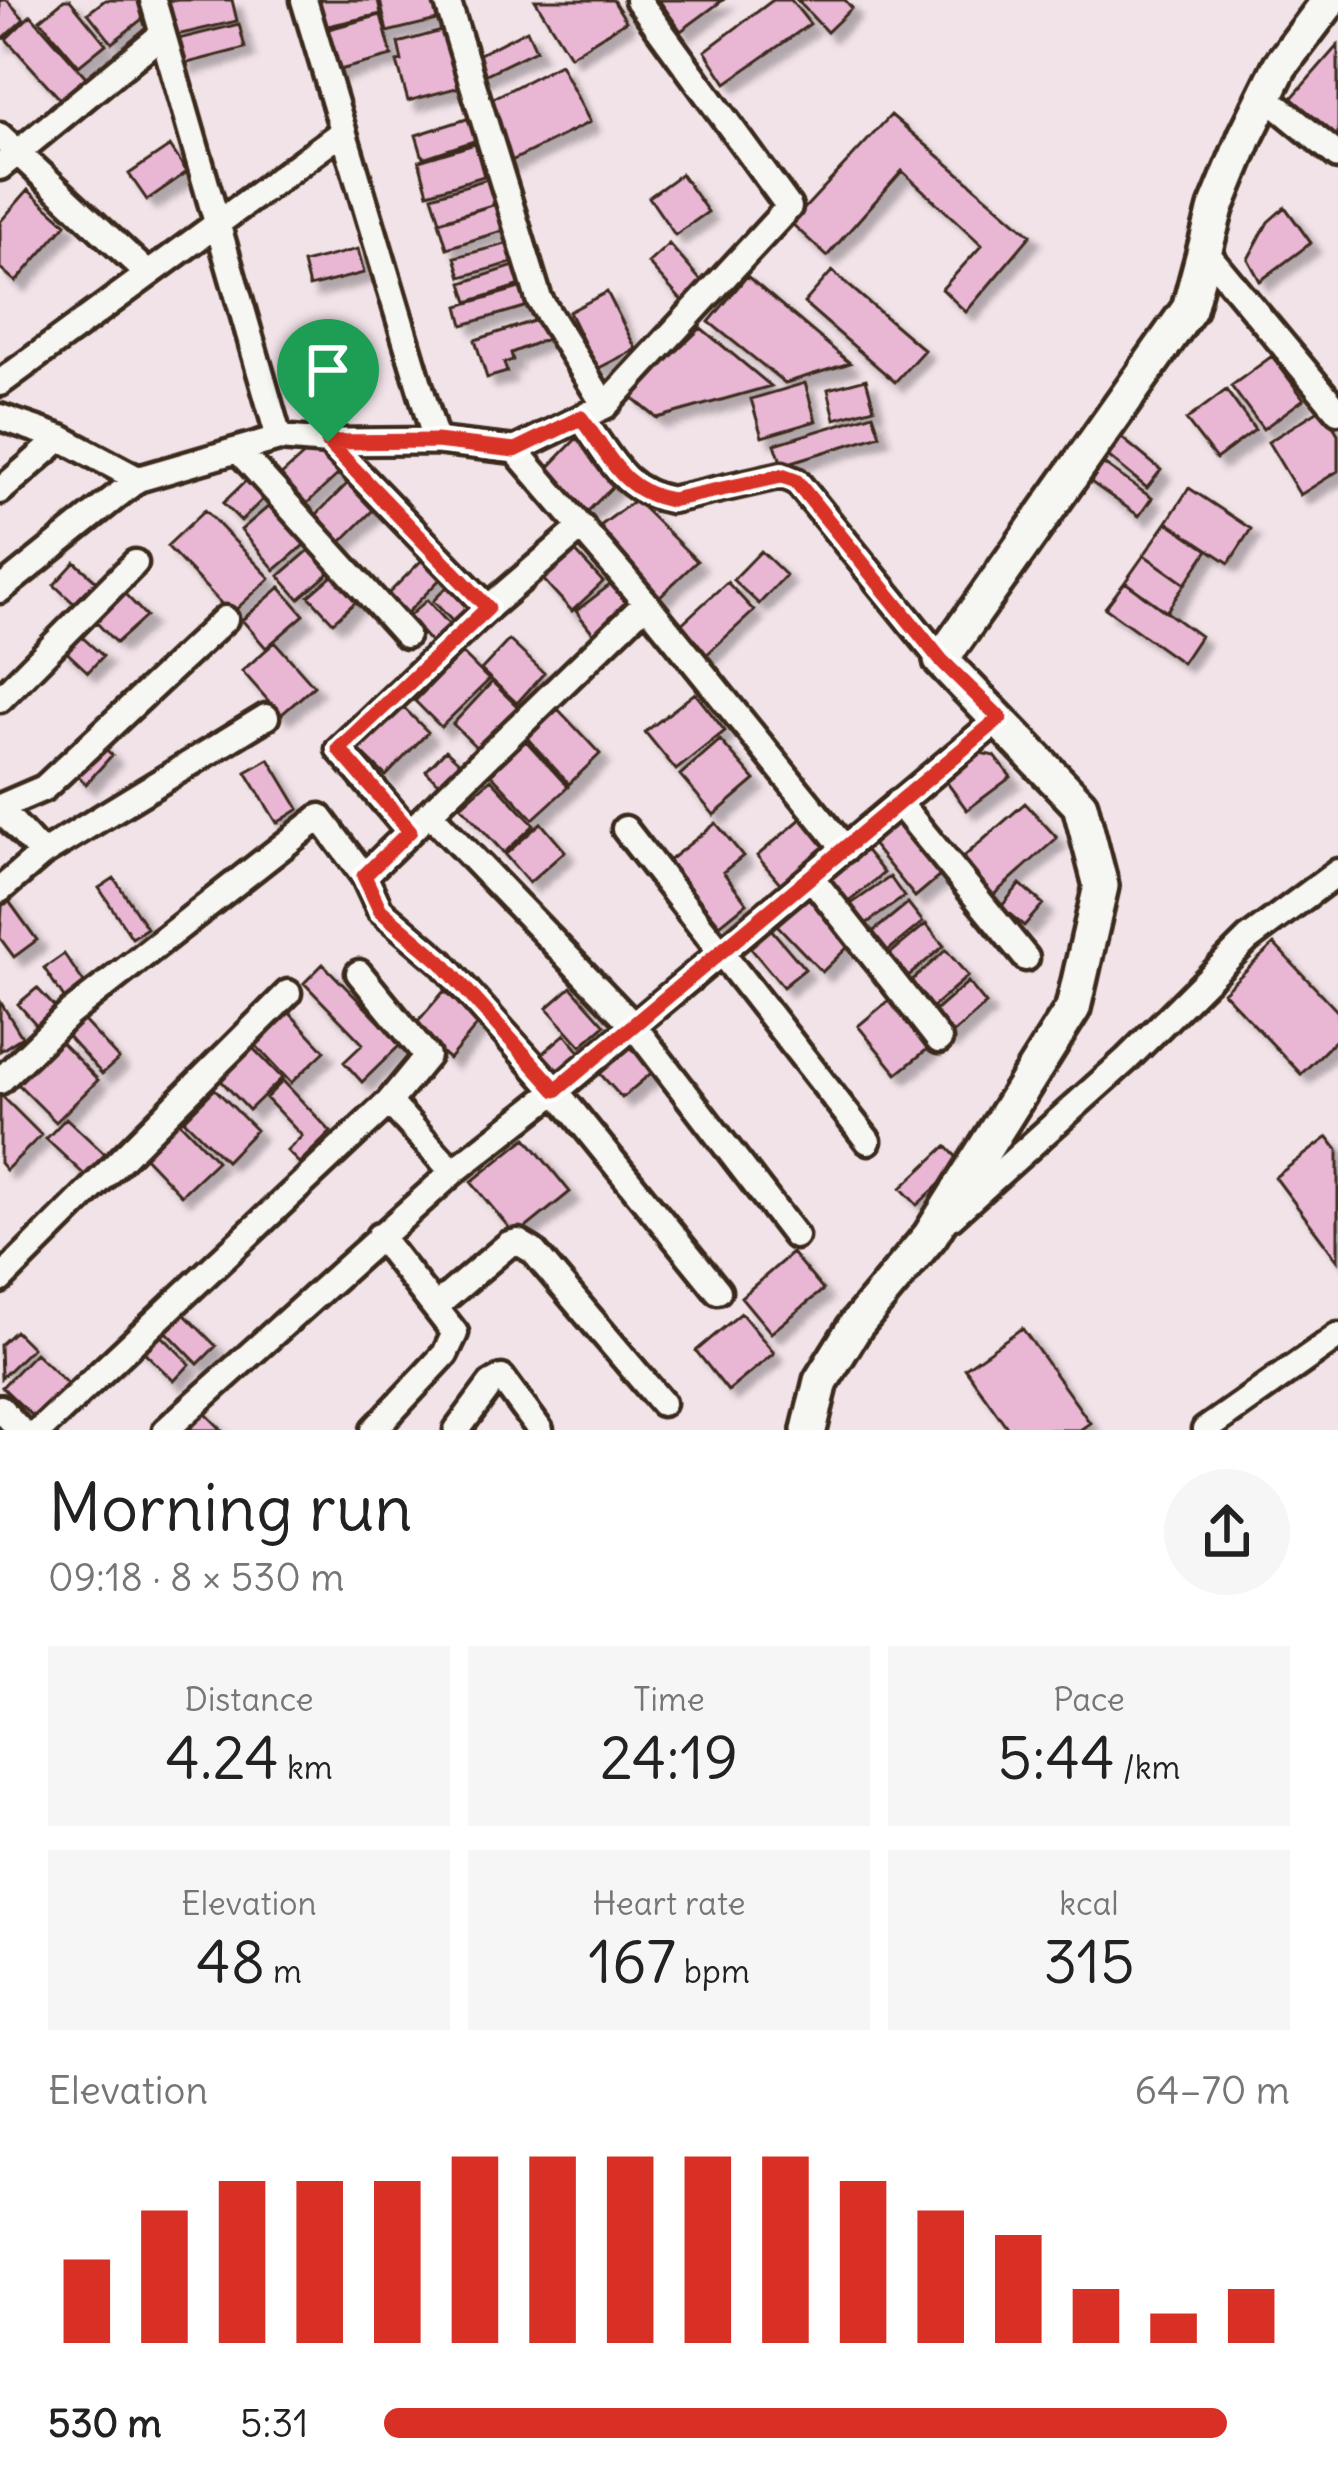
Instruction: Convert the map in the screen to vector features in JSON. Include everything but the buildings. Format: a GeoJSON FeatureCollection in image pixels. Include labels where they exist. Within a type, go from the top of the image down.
{"type":"FeatureCollection","features":[{"type":"Feature","properties":{"kind":"street"},"geometry":{"type":"LineString","coordinates":[[153,0],[279,438]]}},
{"type":"Feature","properties":{"kind":"street"},"geometry":{"type":"LineString","coordinates":[[304,0],[436,441]]}},
{"type":"Feature","properties":{"kind":"street"},"geometry":{"type":"LineString","coordinates":[[447,0],[539,299],[605,406]]}},
{"type":"Feature","properties":{"kind":"street"},"geometry":{"type":"LineString","coordinates":[[0,590],[138,479],[279,438],[436,441],[515,450],[605,406],[789,207],[638,0]]}},
{"type":"Feature","properties":{"kind":"street"},"geometry":{"type":"LineString","coordinates":[[941,660],[1189,309],[1216,208],[1265,96],[1280,66],[1330,0]]}},
{"type":"Feature","properties":{"kind":"street"},"geometry":{"type":"LineString","coordinates":[[148,274],[6,152],[161,35]]}},
{"type":"Feature","properties":{"kind":"street"},"geometry":{"type":"LineString","coordinates":[[1265,96],[1338,156]]}},
{"type":"Feature","properties":{"kind":"street"},"geometry":{"type":"LineString","coordinates":[[0,383],[341,134]]}},
{"type":"Feature","properties":{"kind":"street"},"geometry":{"type":"LineString","coordinates":[[1205,251],[1338,411]]}},
{"type":"Feature","properties":{"kind":"street"},"geometry":{"type":"LineString","coordinates":[[0,417],[61,438],[138,479]]}},
{"type":"Feature","properties":{"kind":"street"},"geometry":{"type":"LineString","coordinates":[[581,418],[632,488],[653,497],[671,500],[782,476],[796,481],[941,660],[1080,805],[1101,886],[1073,1008],[930,1236],[856,1325],[821,1382],[809,1430]]}},
{"type":"Feature","properties":{"kind":"street"},"geometry":{"type":"LineString","coordinates":[[0,491],[61,438]]}},
{"type":"Feature","properties":{"kind":"street"},"geometry":{"type":"LineString","coordinates":[[328,442],[488,608]]}},
{"type":"Feature","properties":{"kind":"street"},"geometry":{"type":"LineString","coordinates":[[238,450],[406,635]]}},
{"type":"Feature","properties":{"kind":"street"},"geometry":{"type":"LineString","coordinates":[[515,450],[845,849]]}},
{"type":"Feature","properties":{"kind":"street"},"geometry":{"type":"LineString","coordinates":[[410,831],[339,749],[488,608],[582,527]]}},
{"type":"Feature","properties":{"kind":"street"},"geometry":{"type":"LineString","coordinates":[[0,698],[135,563]]}},
{"type":"Feature","properties":{"kind":"street"},"geometry":{"type":"LineString","coordinates":[[364,876],[646,603]]}},
{"type":"Feature","properties":{"kind":"street"},"geometry":{"type":"LineString","coordinates":[[42,854],[0,808],[44,788],[224,619]]}},
{"type":"Feature","properties":{"kind":"street"},"geometry":{"type":"LineString","coordinates":[[0,890],[42,854],[266,717]]}},
{"type":"Feature","properties":{"kind":"street"},"geometry":{"type":"LineString","coordinates":[[166,1430],[453,1172],[1000,718]]}},
{"type":"Feature","properties":{"kind":"street"},"geometry":{"type":"LineString","coordinates":[[898,802],[1025,958]]}},
{"type":"Feature","properties":{"kind":"street"},"geometry":{"type":"LineString","coordinates":[[430,814],[633,1025],[795,1236]]}},
{"type":"Feature","properties":{"kind":"street"},"geometry":{"type":"LineString","coordinates":[[0,1081],[70,1013],[320,818],[364,876],[380,910],[441,962],[556,1090],[718,1291]]}},
{"type":"Feature","properties":{"kind":"street"},"geometry":{"type":"LineString","coordinates":[[625,829],[868,1141]]}},
{"type":"Feature","properties":{"kind":"street"},"geometry":{"type":"LineString","coordinates":[[930,1236],[1126,1060],[1248,939],[1338,872]]}},
{"type":"Feature","properties":{"kind":"street"},"geometry":{"type":"LineString","coordinates":[[811,877],[939,1040]]}},
{"type":"Feature","properties":{"kind":"street"},"geometry":{"type":"LineString","coordinates":[[40,1430],[388,1102],[427,1056],[359,973]]}},
{"type":"Feature","properties":{"kind":"street"},"geometry":{"type":"LineString","coordinates":[[0,1280],[288,993]]}},
{"type":"Feature","properties":{"kind":"street"},"geometry":{"type":"LineString","coordinates":[[388,1102],[453,1172]]}},
{"type":"Feature","properties":{"kind":"street"},"geometry":{"type":"LineString","coordinates":[[374,1430],[455,1333],[379,1236]]}},
{"type":"Feature","properties":{"kind":"street"},"geometry":{"type":"LineString","coordinates":[[435,1307],[509,1244],[518,1242],[533,1251],[662,1403]]}},
{"type":"Feature","properties":{"kind":"street"},"geometry":{"type":"LineString","coordinates":[[1205,1430],[1338,1336]]}},
{"type":"Feature","properties":{"kind":"street"},"geometry":{"type":"LineString","coordinates":[[457,1430],[491,1384],[502,1378],[540,1430]]}},
{"type":"Feature","properties":{"kind":"street"},"geometry":{"type":"LineString","coordinates":[[0,1408],[20,1430]]}},
{"type":"Feature","properties":{"kind":"route"},"geometry":{"type":"LineString","coordinates":[[581,418],[632,488],[653,497],[671,500],[782,476],[796,481],[941,660],[1000,718],[556,1090],[441,962],[380,910],[364,876],[410,831],[339,749],[488,608],[328,442],[436,441],[515,450],[581,418]]}}]}
